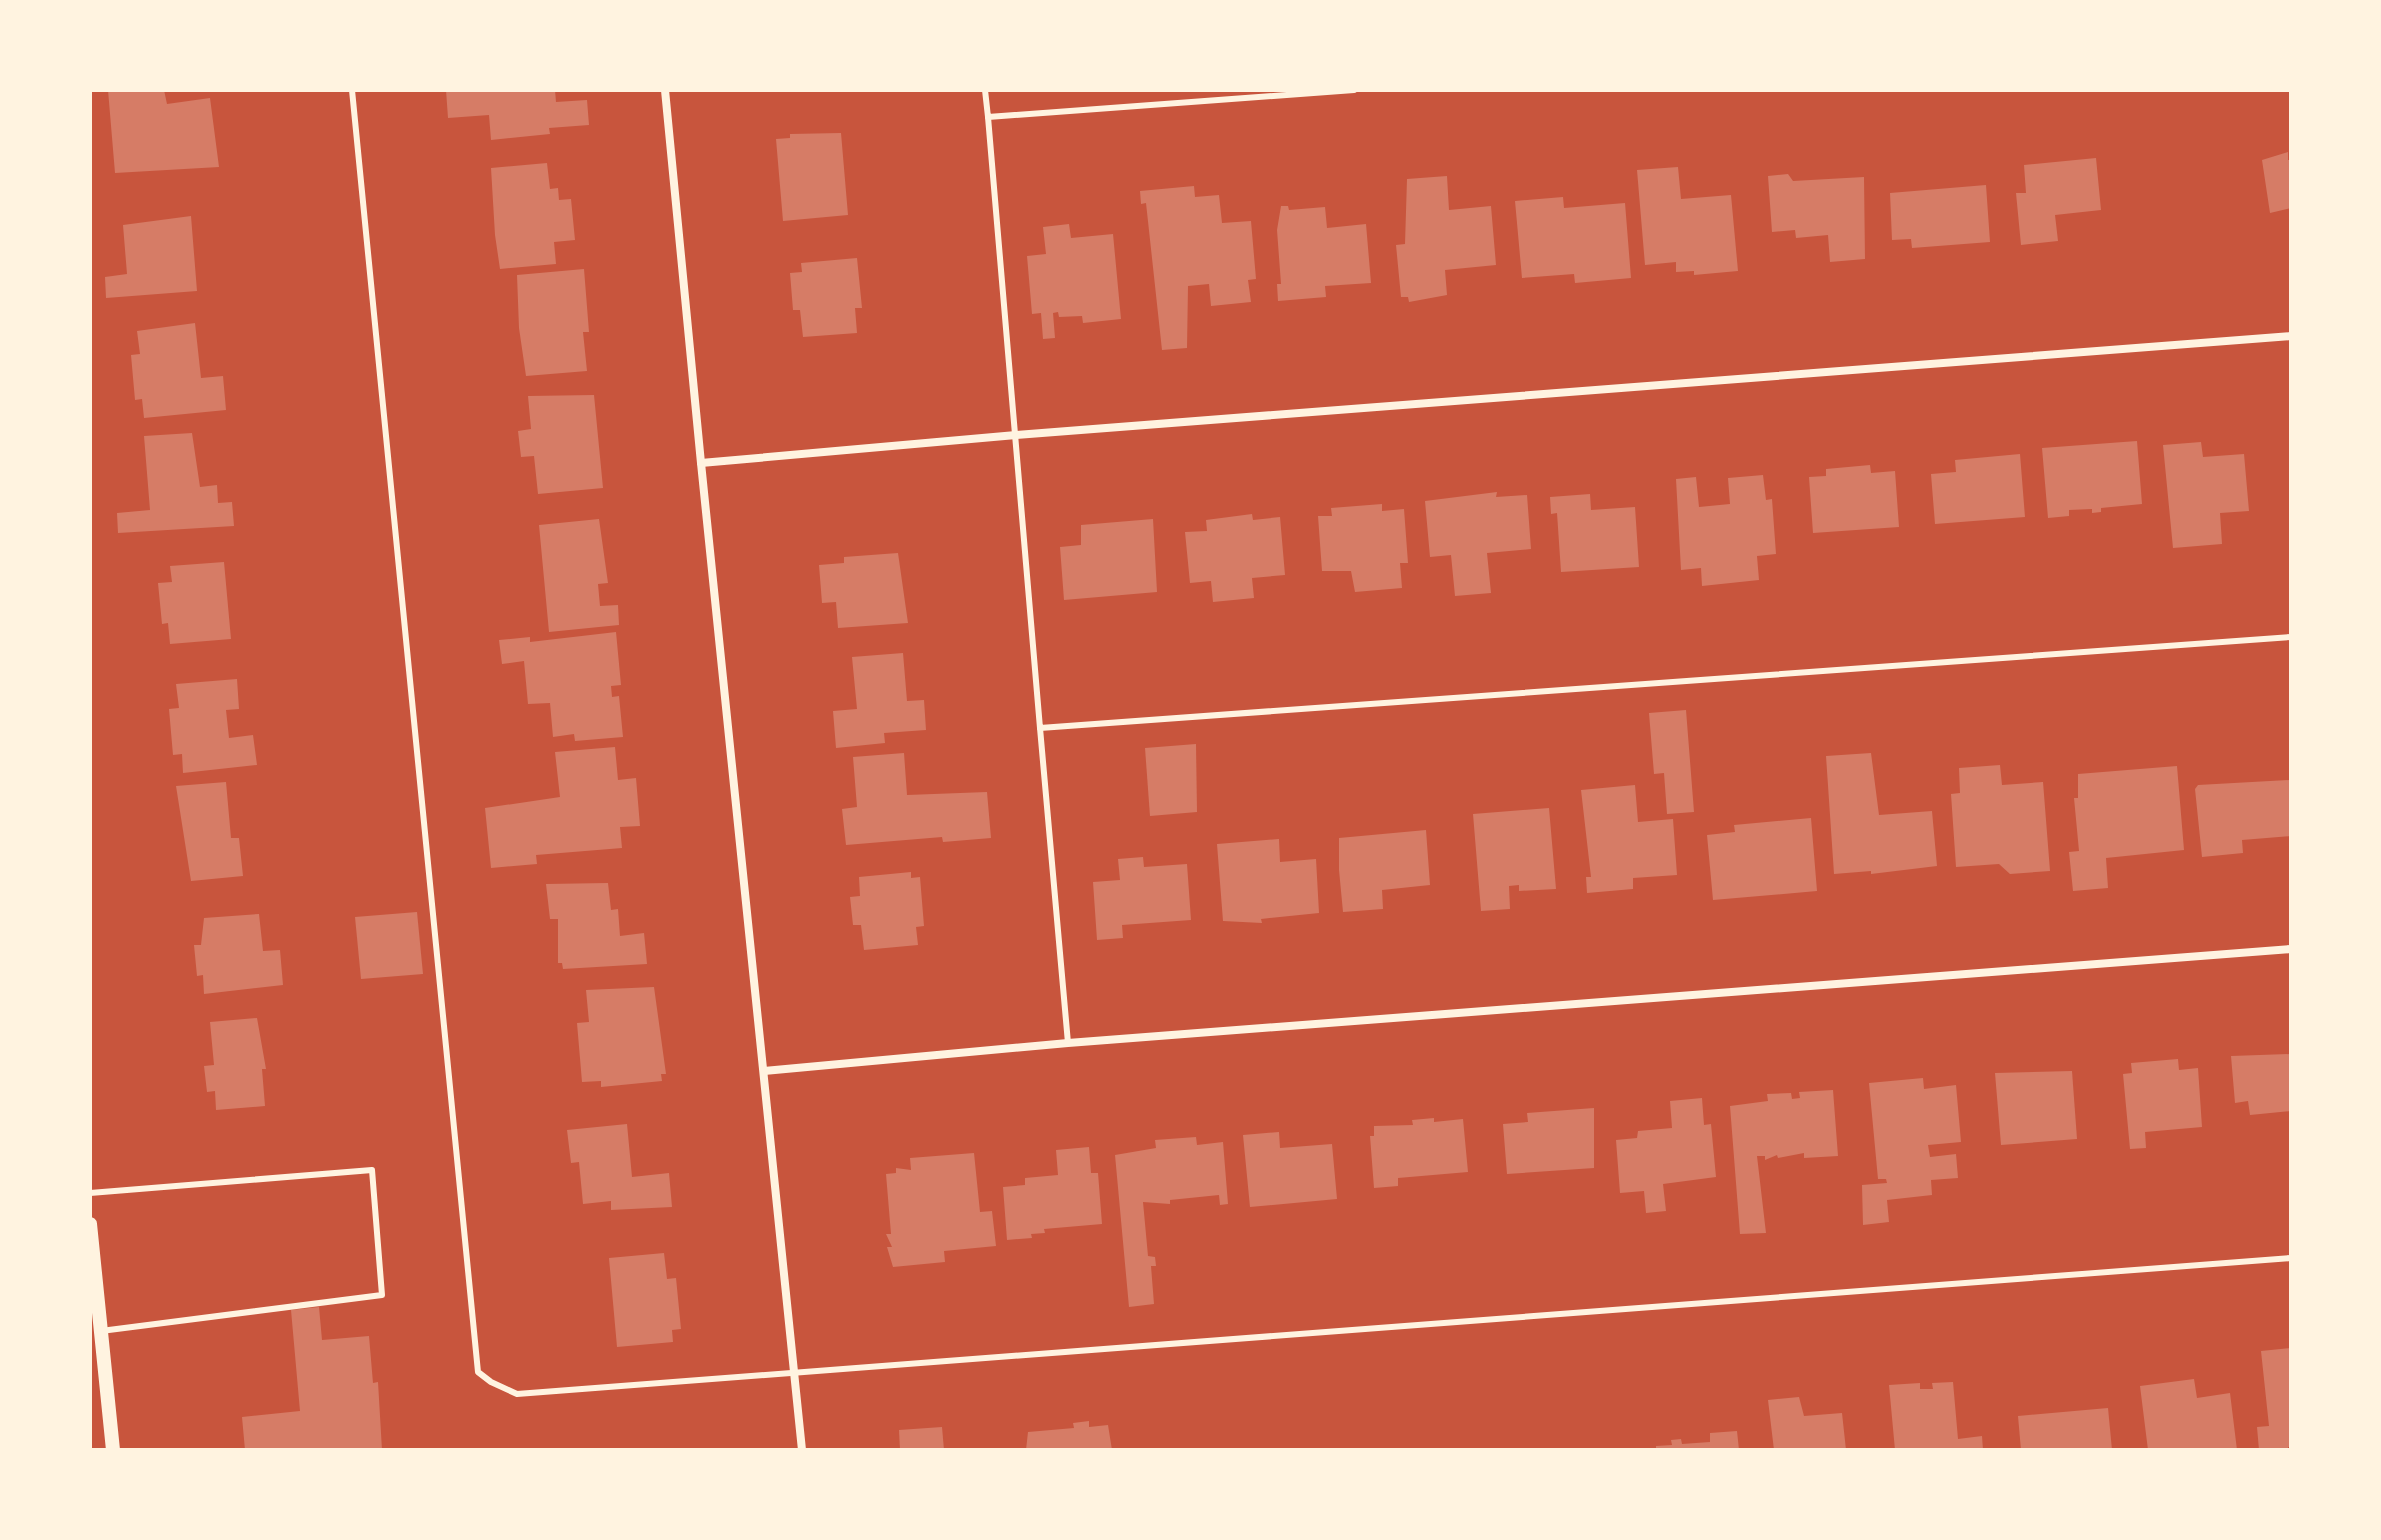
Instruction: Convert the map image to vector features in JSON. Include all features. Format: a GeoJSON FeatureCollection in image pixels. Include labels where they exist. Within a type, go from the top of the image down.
{"type":"FeatureCollection","features":[{"type":"Feature","properties":{"kind":"street"},"geometry":{"type":"LineString","coordinates":[[665,90],[802,1450]]}},
{"type":"Feature","properties":{"kind":"street"},"geometry":{"type":"LineString","coordinates":[[701,463],[1016,435],[2291,336]]}},
{"type":"Feature","properties":{"kind":"street"},"geometry":{"type":"LineString","coordinates":[[764,1071],[1068,1043],[2291,949]]}},
{"type":"Feature","properties":{"kind":"street"},"geometry":{"type":"LineString","coordinates":[[90,1224],[113,1450]]}},
{"type":"Feature","properties":{"kind":"lane"},"geometry":{"type":"LineString","coordinates":[[352,90],[478,1372],[491,1382],[517,1394],[2291,1258]]}},
{"type":"Feature","properties":{"kind":"lane"},"geometry":{"type":"LineString","coordinates":[[985,90],[1068,1043]]}},
{"type":"Feature","properties":{"kind":"lane"},"geometry":{"type":"LineString","coordinates":[[988,117],[1354,90]]}},
{"type":"Feature","properties":{"kind":"lane"},"geometry":{"type":"LineString","coordinates":[[1040,728],[2291,637]]}},
{"type":"Feature","properties":{"kind":"lane"},"geometry":{"type":"LineString","coordinates":[[90,1193],[372,1170],[382,1295],[101,1331]]}},
{"type":"Feature","properties":{"kind":"building"},"geometry":{"type":"Polygon","coordinates":[[[108,90],[164,90],[167,104],[210,98],[219,167],[115,173],[108,90]]]}},
{"type":"Feature","properties":{"kind":"building"},"geometry":{"type":"Polygon","coordinates":[[[446,90],[555,90],[556,102],[587,100],[589,125],[549,128],[550,134],[491,140],[489,115],[448,118],[446,90]]]}},
{"type":"Feature","properties":{"kind":"building"},"geometry":{"type":"Polygon","coordinates":[[[841,133],[848,215],[783,221],[776,139],[790,138],[790,134],[841,133]]]}},
{"type":"Feature","properties":{"kind":"building"},"geometry":{"type":"Polygon","coordinates":[[[2288,152],[2288,160],[2291,160],[2291,208],[2270,213],[2262,160],[2288,152]]]}},
{"type":"Feature","properties":{"kind":"building"},"geometry":{"type":"Polygon","coordinates":[[[2096,158],[2101,210],[2055,215],[2058,241],[2021,245],[2016,193],[2026,193],[2024,165],[2096,158]]]}},
{"type":"Feature","properties":{"kind":"building"},"geometry":{"type":"Polygon","coordinates":[[[547,163],[550,189],[558,188],[559,200],[571,199],[575,240],[554,242],[556,264],[500,269],[491,168],[547,163]]]}},
{"type":"Feature","properties":{"kind":"building"},"geometry":{"type":"Polygon","coordinates":[[[1678,167],[1681,199],[1731,195],[1738,271],[1694,275],[1694,271],[1676,272],[1676,262],[1645,265],[1637,170],[1678,167]]]}},
{"type":"Feature","properties":{"kind":"building"},"geometry":{"type":"Polygon","coordinates":[[[1788,174],[1793,181],[1864,177],[1865,259],[1830,262],[1828,235],[1796,238],[1795,230],[1772,232],[1768,176],[1788,174]]]}},
{"type":"Feature","properties":{"kind":"building"},"geometry":{"type":"Polygon","coordinates":[[[1447,176],[1449,210],[1491,206],[1496,265],[1445,270],[1447,295],[1409,302],[1408,297],[1401,297],[1396,245],[1405,244],[1407,179],[1447,176]]]}},
{"type":"Feature","properties":{"kind":"building"},"geometry":{"type":"Polygon","coordinates":[[[1986,185],[1990,242],[1912,248],[1911,239],[1892,240],[1890,193],[1986,185]]]}},
{"type":"Feature","properties":{"kind":"building"},"geometry":{"type":"Polygon","coordinates":[[[1194,186],[1195,197],[1219,195],[1222,223],[1251,221],[1256,279],[1248,280],[1251,302],[1211,306],[1209,284],[1188,286],[1187,348],[1162,350],[1146,203],[1141,204],[1140,191],[1194,186]]]}},
{"type":"Feature","properties":{"kind":"building"},"geometry":{"type":"Polygon","coordinates":[[[1563,197],[1564,208],[1625,203],[1631,278],[1575,283],[1574,274],[1522,278],[1515,201],[1563,197]]]}},
{"type":"Feature","properties":{"kind":"building"},"geometry":{"type":"Polygon","coordinates":[[[1281,206],[1288,206],[1289,210],[1325,207],[1327,228],[1366,224],[1371,283],[1325,286],[1326,297],[1278,301],[1277,284],[1281,284],[1277,230],[1281,206]]]}},
{"type":"Feature","properties":{"kind":"building"},"geometry":{"type":"Polygon","coordinates":[[[191,216],[197,291],[106,298],[105,277],[127,274],[123,225],[191,216]]]}},
{"type":"Feature","properties":{"kind":"building"},"geometry":{"type":"Polygon","coordinates":[[[1069,224],[1071,238],[1113,234],[1121,319],[1083,323],[1082,316],[1059,317],[1058,312],[1053,313],[1055,338],[1043,339],[1041,313],[1032,314],[1027,256],[1046,254],[1043,227],[1069,224]]]}},
{"type":"Feature","properties":{"kind":"building"},"geometry":{"type":"Polygon","coordinates":[[[857,258],[862,308],[855,308],[857,333],[803,337],[800,310],[793,310],[790,273],[802,272],[801,263],[857,258]]]}},
{"type":"Feature","properties":{"kind":"building"},"geometry":{"type":"Polygon","coordinates":[[[584,269],[589,332],[583,332],[587,371],[526,376],[519,328],[517,275],[584,269]]]}},
{"type":"Feature","properties":{"kind":"building"},"geometry":{"type":"Polygon","coordinates":[[[195,323],[201,378],[223,376],[226,410],[144,418],[142,399],[135,400],[131,355],[140,354],[137,331],[195,323]]]}},
{"type":"Feature","properties":{"kind":"building"},"geometry":{"type":"Polygon","coordinates":[[[594,395],[603,488],[538,494],[534,456],[521,457],[518,431],[531,429],[528,396],[594,395]]]}},
{"type":"Feature","properties":{"kind":"building"},"geometry":{"type":"Polygon","coordinates":[[[192,433],[200,487],[217,485],[218,503],[232,502],[234,526],[118,533],[117,513],[150,510],[144,436],[192,433]]]}},
{"type":"Feature","properties":{"kind":"building"},"geometry":{"type":"Polygon","coordinates":[[[2137,441],[2142,504],[2101,508],[2101,512],[2092,513],[2092,509],[2069,510],[2069,516],[2048,518],[2042,448],[2137,441]]]}},
{"type":"Feature","properties":{"kind":"building"},"geometry":{"type":"Polygon","coordinates":[[[2201,442],[2203,457],[2244,454],[2249,511],[2220,513],[2222,544],[2173,548],[2163,445],[2201,442]]]}},
{"type":"Feature","properties":{"kind":"building"},"geometry":{"type":"Polygon","coordinates":[[[2020,454],[2025,517],[1935,524],[1931,474],[1956,472],[1955,460],[2020,454]]]}},
{"type":"Feature","properties":{"kind":"building"},"geometry":{"type":"Polygon","coordinates":[[[1870,465],[1871,473],[1895,471],[1899,527],[1813,533],[1809,477],[1826,476],[1826,469],[1870,465]]]}},
{"type":"Feature","properties":{"kind":"building"},"geometry":{"type":"Polygon","coordinates":[[[1763,475],[1766,500],[1772,499],[1776,554],[1757,556],[1759,580],[1702,586],[1701,568],[1681,570],[1676,479],[1696,477],[1699,507],[1730,504],[1728,478],[1763,475]]]}},
{"type":"Feature","properties":{"kind":"building"},"geometry":{"type":"Polygon","coordinates":[[[1497,492],[1496,497],[1527,495],[1531,549],[1487,553],[1491,593],[1455,596],[1451,555],[1430,557],[1425,501],[1497,492]]]}},
{"type":"Feature","properties":{"kind":"building"},"geometry":{"type":"Polygon","coordinates":[[[1590,494],[1591,510],[1635,507],[1639,567],[1561,572],[1557,513],[1551,514],[1550,497],[1590,494]]]}},
{"type":"Feature","properties":{"kind":"building"},"geometry":{"type":"Polygon","coordinates":[[[1382,504],[1382,511],[1404,509],[1408,563],[1400,563],[1402,588],[1355,592],[1351,571],[1322,571],[1318,516],[1332,516],[1331,508],[1382,504]]]}},
{"type":"Feature","properties":{"kind":"building"},"geometry":{"type":"Polygon","coordinates":[[[1252,514],[1253,520],[1280,517],[1285,575],[1252,578],[1254,598],[1213,602],[1211,581],[1190,583],[1185,532],[1207,531],[1206,520],[1252,514]]]}},
{"type":"Feature","properties":{"kind":"building"},"geometry":{"type":"Polygon","coordinates":[[[599,519],[608,583],[598,584],[600,606],[618,605],[619,625],[549,632],[539,525],[599,519]]]}},
{"type":"Feature","properties":{"kind":"building"},"geometry":{"type":"Polygon","coordinates":[[[1153,519],[1157,592],[1064,600],[1060,547],[1081,545],[1081,525],[1153,519]]]}},
{"type":"Feature","properties":{"kind":"building"},"geometry":{"type":"Polygon","coordinates":[[[898,553],[908,623],[838,628],[836,602],[822,603],[819,565],[844,563],[844,557],[898,553]]]}},
{"type":"Feature","properties":{"kind":"building"},"geometry":{"type":"Polygon","coordinates":[[[224,562],[231,639],[170,644],[168,623],[162,624],[158,583],[172,582],[170,566],[224,562]]]}},
{"type":"Feature","properties":{"kind":"building"},"geometry":{"type":"Polygon","coordinates":[[[616,632],[621,685],[611,686],[612,697],[619,696],[623,737],[575,741],[574,734],[553,737],[550,703],[528,704],[524,661],[502,664],[499,640],[530,637],[530,642],[616,632]]]}},
{"type":"Feature","properties":{"kind":"building"},"geometry":{"type":"Polygon","coordinates":[[[903,653],[907,701],[924,700],[926,730],[884,733],[885,743],[836,748],[833,711],[857,709],[852,657],[903,653]]]}},
{"type":"Feature","properties":{"kind":"building"},"geometry":{"type":"Polygon","coordinates":[[[237,679],[239,709],[226,710],[229,738],[253,735],[257,765],[183,773],[182,754],[173,755],[169,709],[179,708],[176,684],[237,679]]]}},
{"type":"Feature","properties":{"kind":"building"},"geometry":{"type":"Polygon","coordinates":[[[1686,710],[1694,812],[1667,814],[1664,773],[1654,774],[1649,713],[1686,710]]]}},
{"type":"Feature","properties":{"kind":"building"},"geometry":{"type":"Polygon","coordinates":[[[1196,744],[1197,812],[1150,816],[1145,748],[1196,744]]]}},
{"type":"Feature","properties":{"kind":"building"},"geometry":{"type":"Polygon","coordinates":[[[615,747],[618,780],[636,778],[640,826],[620,827],[622,848],[536,855],[537,864],[491,868],[485,808],[560,797],[555,752],[615,747]]]}},
{"type":"Feature","properties":{"kind":"building"},"geometry":{"type":"Polygon","coordinates":[[[904,753],[907,795],[987,792],[991,838],[943,842],[942,837],[846,845],[842,809],[857,807],[853,757],[904,753]]]}},
{"type":"Feature","properties":{"kind":"building"},"geometry":{"type":"Polygon","coordinates":[[[1871,753],[1879,815],[1932,811],[1937,866],[1871,874],[1871,871],[1834,874],[1826,756],[1871,753]]]}},
{"type":"Feature","properties":{"kind":"building"},"geometry":{"type":"Polygon","coordinates":[[[2000,765],[2002,785],[2043,782],[2050,871],[2010,874],[1999,864],[1956,867],[1951,794],[1960,793],[1959,768],[2000,765]]]}},
{"type":"Feature","properties":{"kind":"building"},"geometry":{"type":"Polygon","coordinates":[[[2177,766],[2184,850],[2106,858],[2108,888],[2073,891],[2069,852],[2079,851],[2074,798],[2078,798],[2078,774],[2177,766]]]}},
{"type":"Feature","properties":{"kind":"building"},"geometry":{"type":"Polygon","coordinates":[[[2289,780],[2291,836],[2242,840],[2243,853],[2202,857],[2195,789],[2198,785],[2289,780]]]}},
{"type":"Feature","properties":{"kind":"building"},"geometry":{"type":"Polygon","coordinates":[[[226,782],[231,838],[239,838],[243,876],[191,881],[176,786],[226,782]]]}},
{"type":"Feature","properties":{"kind":"building"},"geometry":{"type":"Polygon","coordinates":[[[1635,785],[1638,822],[1673,819],[1677,875],[1633,878],[1633,889],[1587,893],[1586,877],[1591,877],[1581,790],[1635,785]]]}},
{"type":"Feature","properties":{"kind":"building"},"geometry":{"type":"Polygon","coordinates":[[[1549,808],[1556,889],[1519,891],[1519,885],[1509,886],[1510,909],[1481,911],[1473,814],[1549,808]]]}},
{"type":"Feature","properties":{"kind":"building"},"geometry":{"type":"Polygon","coordinates":[[[1811,818],[1817,891],[1713,900],[1707,835],[1735,832],[1734,825],[1811,818]]]}},
{"type":"Feature","properties":{"kind":"building"},"geometry":{"type":"Polygon","coordinates":[[[1426,830],[1430,885],[1382,890],[1383,909],[1343,912],[1339,838],[1426,830]]]}},
{"type":"Feature","properties":{"kind":"building"},"geometry":{"type":"Polygon","coordinates":[[[1279,839],[1280,862],[1316,859],[1319,913],[1261,919],[1262,923],[1223,921],[1217,844],[1279,839]]]}},
{"type":"Feature","properties":{"kind":"building"},"geometry":{"type":"Polygon","coordinates":[[[1143,857],[1144,867],[1187,864],[1191,920],[1122,925],[1123,938],[1097,940],[1093,882],[1120,880],[1118,859],[1143,857]]]}},
{"type":"Feature","properties":{"kind":"building"},"geometry":{"type":"Polygon","coordinates":[[[911,872],[911,878],[920,877],[924,926],[916,927],[918,945],[864,950],[861,925],[853,925],[850,897],[860,896],[859,877],[911,872]]]}},
{"type":"Feature","properties":{"kind":"building"},"geometry":{"type":"Polygon","coordinates":[[[608,883],[611,910],[618,909],[620,936],[644,933],[647,964],[563,969],[562,963],[558,963],[558,919],[550,919],[546,884],[608,883]]]}},
{"type":"Feature","properties":{"kind":"building"},"geometry":{"type":"Polygon","coordinates":[[[417,912],[423,974],[361,979],[355,917],[417,912]]]}},
{"type":"Feature","properties":{"kind":"building"},"geometry":{"type":"Polygon","coordinates":[[[259,914],[263,951],[280,950],[283,985],[204,994],[203,975],[197,976],[194,945],[201,945],[204,918],[259,914]]]}},
{"type":"Feature","properties":{"kind":"building"},"geometry":{"type":"Polygon","coordinates":[[[654,987],[666,1074],[661,1074],[662,1081],[601,1087],[601,1081],[582,1082],[577,1023],[589,1022],[586,990],[654,987]]]}},
{"type":"Feature","properties":{"kind":"building"},"geometry":{"type":"Polygon","coordinates":[[[257,1018],[266,1069],[262,1069],[265,1106],[216,1110],[215,1091],[207,1092],[204,1066],[214,1065],[210,1022],[257,1018]]]}},
{"type":"Feature","properties":{"kind":"building"},"geometry":{"type":"Polygon","coordinates":[[[2291,1054],[2291,1111],[2250,1115],[2248,1101],[2235,1103],[2231,1056],[2291,1054]]]}},
{"type":"Feature","properties":{"kind":"building"},"geometry":{"type":"Polygon","coordinates":[[[2178,1059],[2179,1070],[2198,1068],[2202,1127],[2145,1132],[2146,1148],[2130,1149],[2123,1074],[2132,1073],[2131,1063],[2178,1059]]]}},
{"type":"Feature","properties":{"kind":"building"},"geometry":{"type":"Polygon","coordinates":[[[2072,1071],[2077,1139],[2001,1145],[1995,1073],[2072,1071]]]}},
{"type":"Feature","properties":{"kind":"building"},"geometry":{"type":"Polygon","coordinates":[[[1923,1078],[1924,1089],[1956,1085],[1961,1142],[1928,1145],[1930,1157],[1956,1154],[1958,1178],[1931,1180],[1932,1195],[1887,1200],[1889,1222],[1863,1225],[1862,1185],[1887,1183],[1886,1179],[1878,1179],[1869,1083],[1923,1078]]]}},
{"type":"Feature","properties":{"kind":"building"},"geometry":{"type":"Polygon","coordinates":[[[1833,1090],[1838,1156],[1804,1158],[1804,1153],[1778,1158],[1777,1155],[1765,1160],[1765,1156],[1757,1156],[1766,1233],[1740,1234],[1730,1106],[1768,1101],[1767,1094],[1791,1093],[1792,1099],[1800,1098],[1799,1092],[1833,1090]]]}},
{"type":"Feature","properties":{"kind":"building"},"geometry":{"type":"Polygon","coordinates":[[[1702,1098],[1704,1125],[1711,1124],[1716,1177],[1663,1184],[1666,1211],[1646,1213],[1644,1191],[1620,1193],[1616,1140],[1637,1138],[1638,1131],[1672,1128],[1670,1101],[1702,1098]]]}},
{"type":"Feature","properties":{"kind":"building"},"geometry":{"type":"Polygon","coordinates":[[[1594,1108],[1594,1168],[1507,1174],[1503,1124],[1528,1122],[1527,1113],[1594,1108]]]}},
{"type":"Feature","properties":{"kind":"building"},"geometry":{"type":"Polygon","coordinates":[[[1434,1118],[1434,1122],[1463,1119],[1468,1172],[1398,1178],[1398,1186],[1374,1188],[1370,1136],[1374,1136],[1374,1126],[1413,1125],[1412,1120],[1434,1118]]]}},
{"type":"Feature","properties":{"kind":"building"},"geometry":{"type":"Polygon","coordinates":[[[627,1124],[632,1177],[669,1173],[672,1207],[611,1210],[611,1201],[583,1204],[579,1162],[571,1163],[567,1130],[627,1124]]]}},
{"type":"Feature","properties":{"kind":"building"},"geometry":{"type":"Polygon","coordinates":[[[1279,1132],[1280,1148],[1332,1144],[1337,1199],[1250,1207],[1243,1135],[1279,1132]]]}},
{"type":"Feature","properties":{"kind":"building"},"geometry":{"type":"Polygon","coordinates":[[[1196,1137],[1197,1145],[1223,1142],[1228,1204],[1220,1205],[1219,1195],[1170,1200],[1170,1204],[1143,1202],[1148,1256],[1155,1257],[1156,1266],[1151,1266],[1154,1304],[1129,1307],[1115,1155],[1156,1148],[1155,1140],[1196,1137]]]}},
{"type":"Feature","properties":{"kind":"building"},"geometry":{"type":"Polygon","coordinates":[[[1089,1147],[1091,1173],[1098,1173],[1102,1224],[1044,1229],[1045,1233],[1031,1234],[1032,1238],[1007,1240],[1003,1187],[1025,1185],[1025,1178],[1058,1175],[1056,1150],[1089,1147]]]}},
{"type":"Feature","properties":{"kind":"building"},"geometry":{"type":"Polygon","coordinates":[[[974,1153],[980,1212],[992,1211],[996,1246],[944,1251],[945,1262],[893,1267],[887,1247],[892,1247],[886,1234],[891,1234],[886,1174],[896,1173],[896,1168],[911,1170],[910,1158],[974,1153]]]}},
{"type":"Feature","properties":{"kind":"building"},"geometry":{"type":"Polygon","coordinates":[[[664,1253],[667,1279],[676,1278],[681,1329],[672,1330],[673,1342],[617,1347],[609,1258],[664,1253]]]}},
{"type":"Feature","properties":{"kind":"building"},"geometry":{"type":"Polygon","coordinates":[[[319,1307],[322,1340],[369,1336],[373,1383],[378,1382],[382,1450],[245,1450],[242,1417],[300,1411],[291,1310],[319,1307]]]}},
{"type":"Feature","properties":{"kind":"building"},"geometry":{"type":"Polygon","coordinates":[[[2291,1348],[2291,1447],[2288,1450],[2259,1450],[2257,1427],[2269,1426],[2261,1351],[2291,1348]]]}},
{"type":"Feature","properties":{"kind":"building"},"geometry":{"type":"Polygon","coordinates":[[[2194,1379],[2197,1398],[2230,1393],[2237,1450],[2148,1450],[2140,1386],[2194,1379]]]}},
{"type":"Feature","properties":{"kind":"building"},"geometry":{"type":"Polygon","coordinates":[[[1953,1382],[1958,1439],[1982,1436],[1983,1450],[1895,1450],[1889,1385],[1920,1383],[1920,1389],[1933,1389],[1932,1383],[1953,1382]]]}},
{"type":"Feature","properties":{"kind":"building"},"geometry":{"type":"Polygon","coordinates":[[[1799,1397],[1804,1416],[1842,1413],[1846,1450],[1774,1450],[1768,1400],[1799,1397]]]}},
{"type":"Feature","properties":{"kind":"building"},"geometry":{"type":"Polygon","coordinates":[[[2108,1408],[2112,1450],[2021,1450],[2018,1416],[2108,1408]]]}},
{"type":"Feature","properties":{"kind":"building"},"geometry":{"type":"Polygon","coordinates":[[[1089,1421],[1089,1427],[1108,1425],[1112,1450],[1026,1450],[1028,1432],[1074,1428],[1073,1423],[1089,1421]]]}},
{"type":"Feature","properties":{"kind":"building"},"geometry":{"type":"Polygon","coordinates":[[[942,1427],[944,1450],[900,1450],[899,1430],[942,1427]]]}},
{"type":"Feature","properties":{"kind":"building"},"geometry":{"type":"Polygon","coordinates":[[[1737,1431],[1739,1450],[1656,1450],[1656,1446],[1672,1445],[1671,1440],[1681,1439],[1682,1444],[1710,1442],[1710,1433],[1737,1431]]]}}]}
